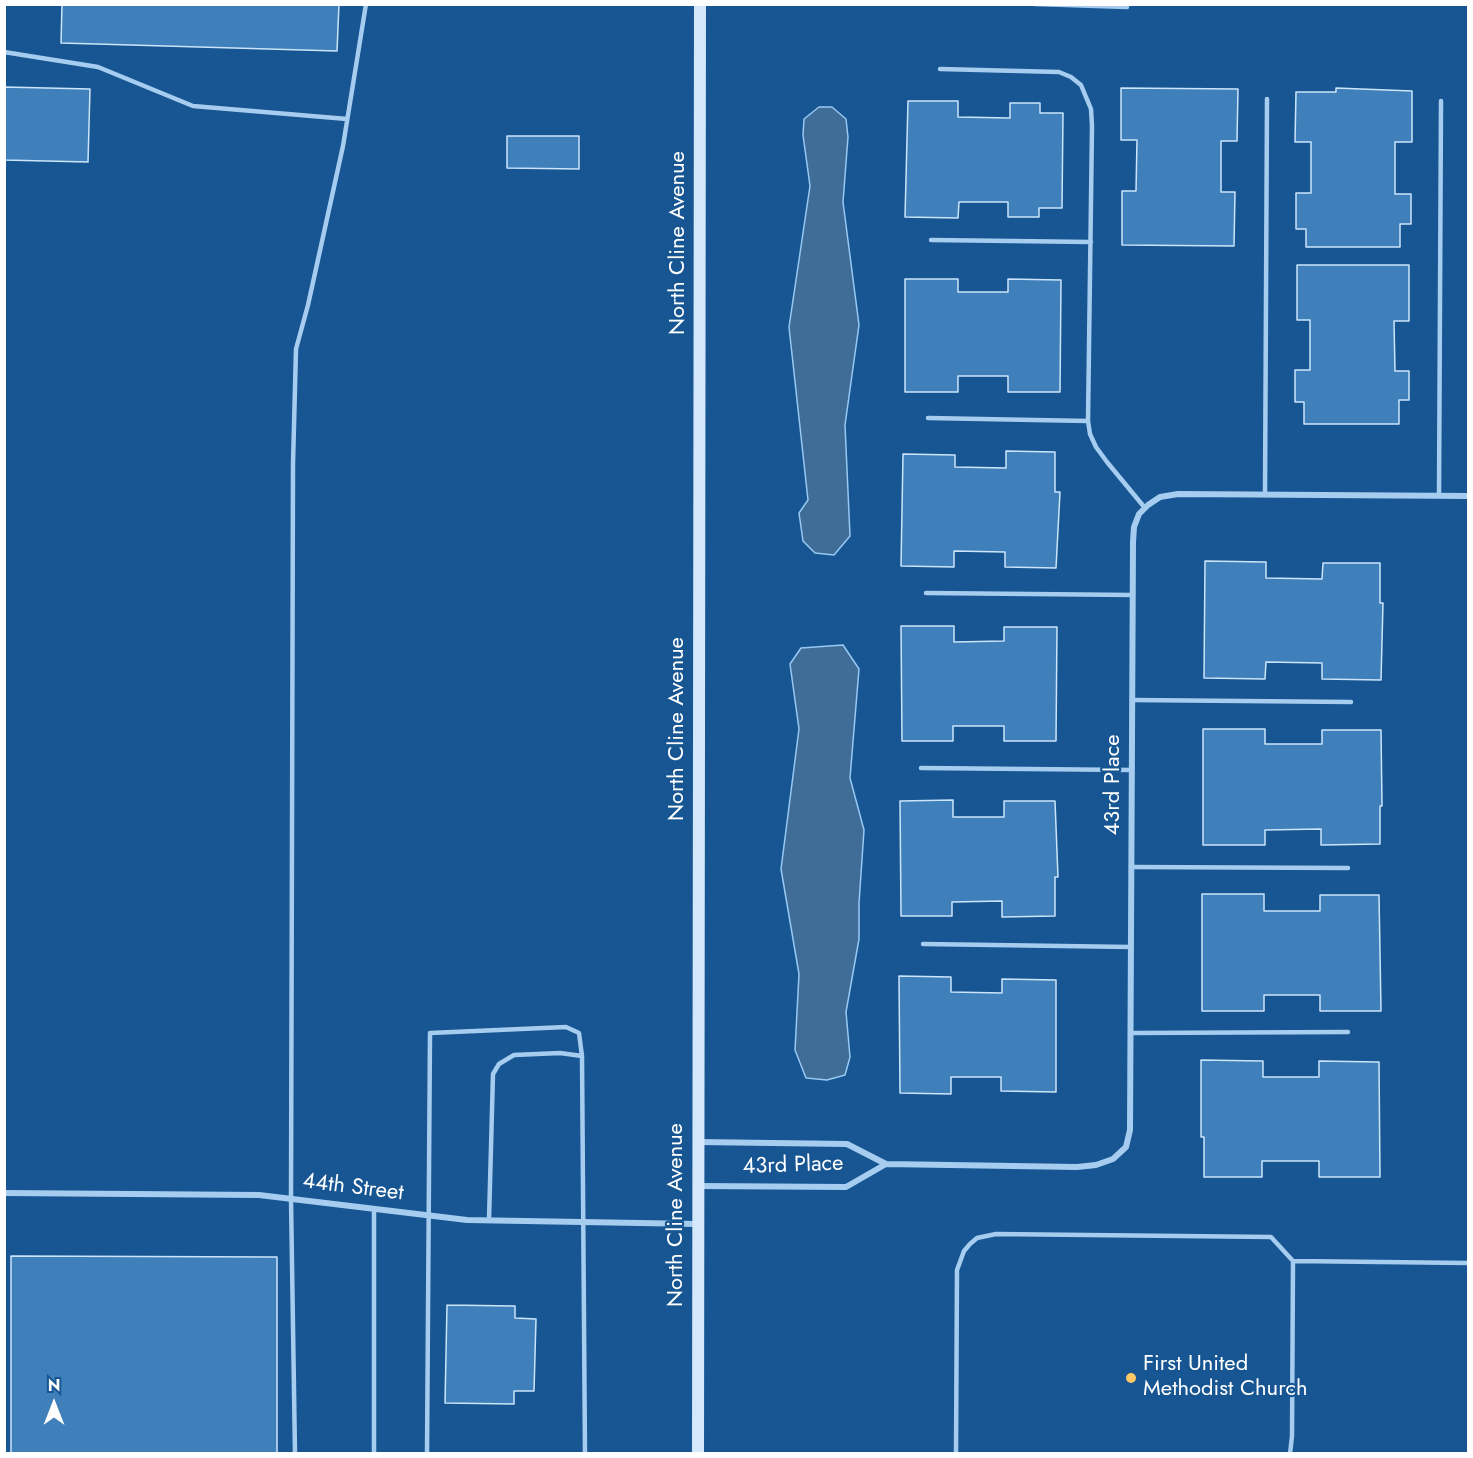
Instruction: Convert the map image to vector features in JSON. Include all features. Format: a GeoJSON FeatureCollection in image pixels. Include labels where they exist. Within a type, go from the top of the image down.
{"type":"FeatureCollection","features":[{"type":"Feature","properties":{"kind":"street","name":"North Cline Avenue"},"geometry":{"type":"LineString","coordinates":[[698,1454],[700,4]]}},
{"type":"Feature","properties":{"kind":"street"},"geometry":{"type":"LineString","coordinates":[[1145,508],[1160,497],[1178,494],[1468,496]]}},
{"type":"Feature","properties":{"kind":"street","name":"43rd Place"},"geometry":{"type":"LineString","coordinates":[[698,1142],[847,1144],[886,1164],[1077,1167],[1096,1165],[1113,1159],[1126,1147],[1130,1130],[1134,527],[1139,514],[1145,508]]}},
{"type":"Feature","properties":{"kind":"street","name":"43rd Place"},"geometry":{"type":"LineString","coordinates":[[698,1186],[846,1187],[886,1164]]}},
{"type":"Feature","properties":{"kind":"street","name":"44th Street"},"geometry":{"type":"LineString","coordinates":[[4,1193],[259,1195],[467,1220],[697,1224]]}},
{"type":"Feature","properties":{"kind":"lane"},"geometry":{"type":"LineString","coordinates":[[295,1454],[291,1199],[293,464],[296,349],[319,258],[347,119],[366,4]]}},
{"type":"Feature","properties":{"kind":"lane"},"geometry":{"type":"LineString","coordinates":[[1035,4],[1127,7],[1127,4]]}},
{"type":"Feature","properties":{"kind":"lane"},"geometry":{"type":"LineString","coordinates":[[4,52],[98,67],[193,106],[347,119]]}},
{"type":"Feature","properties":{"kind":"lane"},"geometry":{"type":"LineString","coordinates":[[940,69],[1059,72],[1071,77],[1081,85],[1091,109],[1092,126],[1088,420],[1090,434],[1107,462],[1145,508]]}},
{"type":"Feature","properties":{"kind":"lane"},"geometry":{"type":"LineString","coordinates":[[1265,494],[1267,99]]}},
{"type":"Feature","properties":{"kind":"lane"},"geometry":{"type":"LineString","coordinates":[[1439,495],[1441,101]]}},
{"type":"Feature","properties":{"kind":"lane"},"geometry":{"type":"LineString","coordinates":[[931,240],[1091,242]]}},
{"type":"Feature","properties":{"kind":"lane"},"geometry":{"type":"LineString","coordinates":[[928,418],[1088,420]]}},
{"type":"Feature","properties":{"kind":"lane"},"geometry":{"type":"LineString","coordinates":[[926,593],[1132,595]]}},
{"type":"Feature","properties":{"kind":"lane"},"geometry":{"type":"LineString","coordinates":[[1132,700],[1351,702]]}},
{"type":"Feature","properties":{"kind":"lane"},"geometry":{"type":"LineString","coordinates":[[921,768],[1132,770]]}},
{"type":"Feature","properties":{"kind":"lane"},"geometry":{"type":"LineString","coordinates":[[1131,867],[1348,868]]}},
{"type":"Feature","properties":{"kind":"lane"},"geometry":{"type":"LineString","coordinates":[[923,944],[1131,947]]}},
{"type":"Feature","properties":{"kind":"lane"},"geometry":{"type":"LineString","coordinates":[[427,1454],[429,1033],[566,1028],[579,1033],[582,1056],[585,1454]]}},
{"type":"Feature","properties":{"kind":"lane"},"geometry":{"type":"LineString","coordinates":[[1131,1033],[1348,1032]]}},
{"type":"Feature","properties":{"kind":"lane"},"geometry":{"type":"LineString","coordinates":[[489,1220],[493,1074],[499,1064],[514,1054],[560,1053],[582,1056]]}},
{"type":"Feature","properties":{"kind":"lane"},"geometry":{"type":"LineString","coordinates":[[374,1209],[374,1454]]}},
{"type":"Feature","properties":{"kind":"lane"},"geometry":{"type":"LineString","coordinates":[[956,1454],[957,1270],[964,1251],[977,1238],[996,1234],[1271,1237],[1293,1261],[1290,1454]]}},
{"type":"Feature","properties":{"kind":"lane"},"geometry":{"type":"LineString","coordinates":[[1293,1261],[1468,1263]]}},
{"type":"Feature","properties":{"kind":"water"},"geometry":{"type":"Polygon","coordinates":[[[819,107],[832,107],[846,119],[848,137],[843,202],[859,325],[845,425],[850,536],[834,555],[815,553],[803,541],[799,513],[808,500],[789,327],[810,186],[803,135],[804,119],[819,107]]]}},
{"type":"Feature","properties":{"kind":"water"},"geometry":{"type":"Polygon","coordinates":[[[843,645],[859,669],[850,778],[864,830],[859,939],[846,1012],[850,1057],[845,1075],[827,1080],[806,1078],[795,1050],[799,974],[781,869],[799,729],[790,664],[801,648],[843,645]]]}},
{"type":"Feature","properties":{"kind":"building"},"geometry":{"type":"Polygon","coordinates":[[[62,4],[339,4],[337,51],[61,43],[62,4]]]}},
{"type":"Feature","properties":{"kind":"building"},"geometry":{"type":"Polygon","coordinates":[[[4,87],[90,89],[88,162],[4,160],[4,87]]]}},
{"type":"Feature","properties":{"kind":"building"},"geometry":{"type":"Polygon","coordinates":[[[1121,88],[1238,89],[1237,141],[1221,141],[1221,192],[1235,192],[1234,246],[1122,245],[1122,191],[1136,191],[1137,140],[1121,140],[1121,88]]]}},
{"type":"Feature","properties":{"kind":"building"},"geometry":{"type":"Polygon","coordinates":[[[1336,88],[1412,91],[1412,142],[1395,142],[1395,194],[1411,194],[1411,224],[1400,224],[1400,247],[1306,247],[1306,229],[1296,229],[1296,193],[1311,193],[1311,142],[1295,142],[1296,92],[1336,92],[1336,88]]]}},
{"type":"Feature","properties":{"kind":"building"},"geometry":{"type":"Polygon","coordinates":[[[908,101],[958,101],[958,117],[1010,118],[1010,103],[1040,103],[1040,113],[1063,113],[1062,208],[1039,208],[1039,217],[1008,217],[1008,202],[959,202],[958,218],[905,217],[908,101]]]}},
{"type":"Feature","properties":{"kind":"building"},"geometry":{"type":"Polygon","coordinates":[[[507,136],[579,136],[579,169],[507,168],[507,136]]]}},
{"type":"Feature","properties":{"kind":"building"},"geometry":{"type":"Polygon","coordinates":[[[1297,265],[1409,265],[1409,321],[1394,321],[1395,371],[1409,371],[1409,400],[1399,400],[1399,424],[1304,424],[1304,402],[1295,402],[1295,370],[1310,370],[1310,320],[1297,320],[1297,265]]]}},
{"type":"Feature","properties":{"kind":"building"},"geometry":{"type":"Polygon","coordinates":[[[905,279],[958,279],[958,292],[1008,292],[1008,279],[1061,280],[1060,392],[1008,392],[1008,376],[958,376],[958,392],[905,392],[905,279]]]}},
{"type":"Feature","properties":{"kind":"building"},"geometry":{"type":"Polygon","coordinates":[[[1006,451],[1055,452],[1055,492],[1060,492],[1056,568],[1005,567],[1005,552],[954,551],[954,567],[901,566],[903,454],[955,455],[955,467],[1006,468],[1006,451]]]}},
{"type":"Feature","properties":{"kind":"building"},"geometry":{"type":"Polygon","coordinates":[[[1205,561],[1266,562],[1266,578],[1322,579],[1323,563],[1380,563],[1380,603],[1383,603],[1381,680],[1322,679],[1322,663],[1266,662],[1265,679],[1204,678],[1205,561]]]}},
{"type":"Feature","properties":{"kind":"building"},"geometry":{"type":"Polygon","coordinates":[[[901,626],[954,626],[954,642],[1004,641],[1004,627],[1057,627],[1056,741],[1004,741],[1004,726],[953,726],[953,741],[902,741],[901,626]]]}},
{"type":"Feature","properties":{"kind":"building"},"geometry":{"type":"Polygon","coordinates":[[[1203,729],[1265,729],[1265,744],[1322,744],[1322,730],[1381,730],[1380,844],[1321,845],[1321,829],[1265,830],[1265,845],[1203,845],[1203,729]]]}},
{"type":"Feature","properties":{"kind":"building"},"geometry":{"type":"Polygon","coordinates":[[[953,800],[953,817],[1004,817],[1004,801],[1055,801],[1058,877],[1055,877],[1055,916],[1002,917],[1002,901],[952,902],[952,916],[901,916],[900,801],[953,800]]]}},
{"type":"Feature","properties":{"kind":"building"},"geometry":{"type":"Polygon","coordinates":[[[1202,894],[1264,894],[1264,911],[1320,911],[1320,895],[1379,895],[1381,1011],[1320,1011],[1320,995],[1264,995],[1264,1011],[1202,1011],[1202,894]]]}},
{"type":"Feature","properties":{"kind":"building"},"geometry":{"type":"Polygon","coordinates":[[[899,976],[951,977],[951,992],[1002,993],[1002,979],[1056,980],[1056,1092],[1001,1091],[1001,1077],[951,1077],[951,1094],[900,1093],[899,976]]]}},
{"type":"Feature","properties":{"kind":"building"},"geometry":{"type":"Polygon","coordinates":[[[1201,1060],[1263,1061],[1263,1077],[1319,1077],[1319,1061],[1379,1062],[1380,1177],[1319,1177],[1319,1161],[1262,1161],[1262,1177],[1204,1177],[1204,1137],[1201,1137],[1201,1060]]]}},
{"type":"Feature","properties":{"kind":"building"},"geometry":{"type":"Polygon","coordinates":[[[11,1256],[277,1257],[277,1454],[11,1454],[11,1256]]]}},
{"type":"Feature","properties":{"kind":"building"},"geometry":{"type":"Polygon","coordinates":[[[447,1305],[515,1306],[515,1318],[536,1319],[534,1391],[514,1391],[514,1404],[445,1403],[447,1305]]]}},
{"type":"Feature","properties":{"kind":"place","name":"First United Methodist Church"},"geometry":{"type":"Point","coordinates":[1131,1378]}}]}
